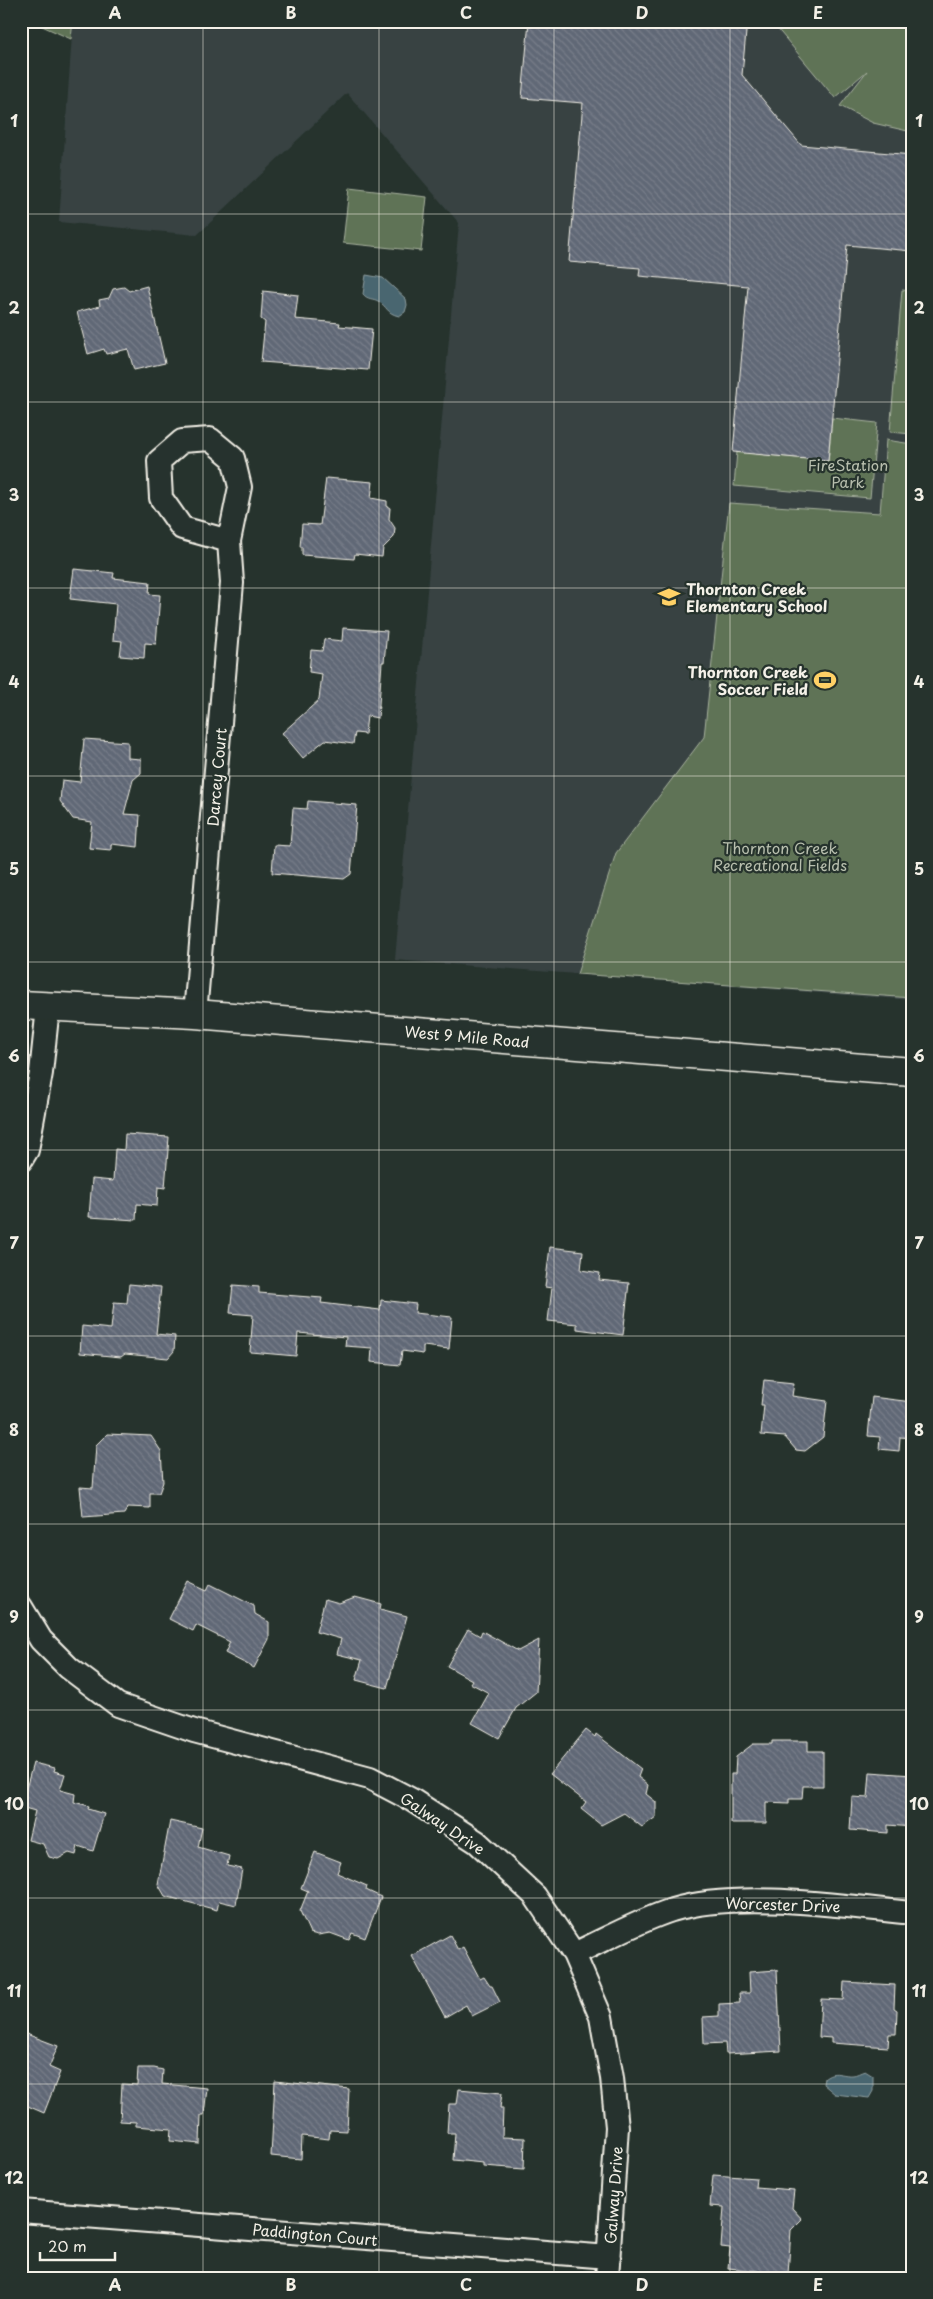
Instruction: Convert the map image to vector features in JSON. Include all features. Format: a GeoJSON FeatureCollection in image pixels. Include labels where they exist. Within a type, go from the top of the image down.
{"type":"FeatureCollection","features":[{"type":"Feature","properties":{"kind":"street","name":"Darcey Court"},"geometry":{"type":"LineString","coordinates":[[195,1014],[232,583],[229,541],[240,487],[233,458],[210,439],[182,441],[159,461],[161,498],[182,528],[229,541]]}},
{"type":"Feature","properties":{"kind":"street","name":"West 9 Mile Road"},"geometry":{"type":"LineString","coordinates":[[21,1005],[195,1014],[912,1072]]}},
{"type":"Feature","properties":{"kind":"street"},"geometry":{"type":"LineString","coordinates":[[21,1160],[27,1150],[41,1073],[48,1007]]}},
{"type":"Feature","properties":{"kind":"street","name":"Galway Drive"},"geometry":{"type":"LineString","coordinates":[[25,1620],[41,1640],[69,1668],[118,1705],[194,1731],[370,1778],[412,1800],[477,1842],[535,1896],[574,1954],[600,2018],[612,2078],[617,2127],[608,2267]]}},
{"type":"Feature","properties":{"kind":"street","name":"Worcester Drive"},"geometry":{"type":"LineString","coordinates":[[574,1954],[638,1923],[673,1910],[714,1902],[742,1901],[824,1904],[912,1913]]}},
{"type":"Feature","properties":{"kind":"street","name":"Paddington Court"},"geometry":{"type":"LineString","coordinates":[[21,2211],[608,2267]]}},
{"type":"Feature","properties":{"kind":"shaded area","name":"Thornton Creek Elementary School"},"geometry":{"type":"Polygon","coordinates":[[[73,21],[912,21],[912,1000],[395,960],[459,223],[347,93],[197,235],[59,222],[73,21]]]}},
{"type":"Feature","properties":{"kind":"green space"},"geometry":{"type":"Polygon","coordinates":[[[31,21],[73,21],[71,39],[31,21]]]}},
{"type":"Feature","properties":{"kind":"green space"},"geometry":{"type":"Polygon","coordinates":[[[771,21],[912,21],[912,132],[873,123],[840,106],[867,71],[835,98],[771,21]]]}},
{"type":"Feature","properties":{"kind":"green space"},"geometry":{"type":"Polygon","coordinates":[[[349,188],[427,197],[421,251],[343,243],[349,188]]]}},
{"type":"Feature","properties":{"kind":"green space"},"geometry":{"type":"Polygon","coordinates":[[[902,290],[912,291],[912,434],[890,432],[902,290]]]}},
{"type":"Feature","properties":{"kind":"green space","name":"FireStation Park"},"geometry":{"type":"Polygon","coordinates":[[[832,418],[877,423],[870,498],[734,486],[737,452],[828,461],[832,418]]]}},
{"type":"Feature","properties":{"kind":"green space","name":"Thornton Creek Recreational Fields"},"geometry":{"type":"Polygon","coordinates":[[[886,440],[912,444],[912,998],[577,974],[616,853],[704,737],[729,503],[880,513],[886,440]]]}},
{"type":"Feature","properties":{"kind":"water"},"geometry":{"type":"Polygon","coordinates":[[[366,275],[383,278],[406,299],[405,312],[399,316],[395,315],[378,301],[365,296],[363,294],[366,275]]]}},
{"type":"Feature","properties":{"kind":"water"},"geometry":{"type":"Polygon","coordinates":[[[865,2071],[873,2076],[873,2091],[869,2098],[835,2094],[823,2084],[824,2078],[831,2074],[853,2075],[865,2071]]]}},
{"type":"Feature","properties":{"kind":"building"},"geometry":{"type":"Polygon","coordinates":[[[529,21],[747,21],[742,75],[801,145],[912,155],[912,251],[847,245],[828,461],[733,452],[748,286],[639,276],[640,268],[569,262],[583,103],[522,98],[529,21]]]}},
{"type":"Feature","properties":{"kind":"building"},"geometry":{"type":"Polygon","coordinates":[[[147,286],[165,363],[134,370],[128,349],[106,354],[104,349],[88,354],[77,312],[100,306],[99,300],[109,298],[113,289],[124,287],[129,291],[147,286]]]}},
{"type":"Feature","properties":{"kind":"building"},"geometry":{"type":"Polygon","coordinates":[[[263,291],[298,295],[295,319],[340,323],[339,326],[372,329],[368,370],[261,362],[265,322],[261,319],[263,291]]]}},
{"type":"Feature","properties":{"kind":"building"},"geometry":{"type":"Polygon","coordinates":[[[326,478],[373,482],[371,498],[387,501],[387,506],[390,508],[389,519],[395,528],[394,537],[383,548],[382,557],[355,554],[354,559],[302,555],[302,547],[300,547],[302,524],[320,525],[326,478]]]}},
{"type":"Feature","properties":{"kind":"building"},"geometry":{"type":"Polygon","coordinates":[[[74,569],[114,573],[113,578],[150,582],[149,594],[160,595],[156,644],[145,643],[144,658],[120,656],[122,641],[113,640],[116,604],[70,599],[74,569]]]}},
{"type":"Feature","properties":{"kind":"building"},"geometry":{"type":"Polygon","coordinates":[[[343,628],[387,631],[384,662],[382,662],[378,718],[367,716],[365,734],[355,733],[353,744],[325,740],[303,758],[282,733],[319,700],[322,674],[309,672],[311,650],[322,651],[324,639],[342,641],[343,628]]]}},
{"type":"Feature","properties":{"kind":"building"},"geometry":{"type":"Polygon","coordinates":[[[84,739],[128,742],[128,758],[141,759],[141,773],[133,780],[124,814],[140,815],[138,847],[111,844],[111,850],[89,848],[92,822],[73,819],[60,801],[62,780],[80,782],[84,739]]]}},
{"type":"Feature","properties":{"kind":"building"},"geometry":{"type":"Polygon","coordinates":[[[308,801],[357,805],[351,874],[344,879],[272,873],[274,845],[290,846],[293,808],[307,809],[308,801]]]}},
{"type":"Feature","properties":{"kind":"building"},"geometry":{"type":"Polygon","coordinates":[[[125,1134],[169,1137],[165,1188],[158,1187],[157,1206],[137,1204],[136,1220],[89,1217],[92,1179],[113,1181],[115,1149],[124,1150],[125,1134]]]}},
{"type":"Feature","properties":{"kind":"building"},"geometry":{"type":"Polygon","coordinates":[[[550,1247],[583,1251],[581,1270],[600,1273],[599,1280],[629,1283],[623,1335],[577,1329],[577,1324],[548,1321],[552,1288],[545,1287],[550,1247]]]}},
{"type":"Feature","properties":{"kind":"building"},"geometry":{"type":"Polygon","coordinates":[[[129,1284],[161,1287],[156,1334],[175,1336],[174,1351],[168,1358],[125,1354],[121,1357],[80,1353],[82,1326],[111,1329],[114,1302],[127,1303],[129,1284]]]}},
{"type":"Feature","properties":{"kind":"building"},"geometry":{"type":"Polygon","coordinates":[[[233,1285],[259,1287],[259,1293],[322,1298],[321,1303],[380,1310],[381,1300],[416,1304],[415,1313],[452,1317],[449,1349],[423,1346],[423,1354],[402,1351],[400,1365],[371,1362],[372,1348],[345,1346],[346,1337],[298,1333],[296,1356],[250,1352],[253,1315],[230,1313],[233,1285]]]}},
{"type":"Feature","properties":{"kind":"building"},"geometry":{"type":"Polygon","coordinates":[[[764,1380],[794,1383],[792,1396],[827,1401],[823,1437],[805,1451],[796,1450],[785,1437],[761,1435],[764,1405],[761,1405],[764,1380]]]}},
{"type":"Feature","properties":{"kind":"building"},"geometry":{"type":"Polygon","coordinates":[[[872,1397],[912,1402],[912,1438],[900,1437],[899,1451],[879,1449],[880,1437],[868,1436],[872,1397]]]}},
{"type":"Feature","properties":{"kind":"building"},"geometry":{"type":"Polygon","coordinates":[[[107,1434],[151,1436],[161,1451],[163,1482],[159,1493],[150,1493],[150,1508],[128,1507],[124,1514],[83,1517],[80,1487],[93,1488],[96,1445],[107,1434]]]}},
{"type":"Feature","properties":{"kind":"building"},"geometry":{"type":"Polygon","coordinates":[[[188,1581],[207,1590],[210,1584],[254,1606],[255,1614],[269,1622],[269,1639],[254,1668],[225,1653],[230,1642],[196,1625],[193,1631],[169,1619],[188,1581]]]}},
{"type":"Feature","properties":{"kind":"building"},"geometry":{"type":"Polygon","coordinates":[[[355,1597],[381,1604],[380,1609],[407,1616],[387,1688],[356,1680],[362,1660],[337,1654],[341,1639],[316,1632],[325,1599],[339,1603],[355,1597]]]}},
{"type":"Feature","properties":{"kind":"building"},"geometry":{"type":"Polygon","coordinates":[[[468,1629],[480,1636],[482,1631],[518,1651],[539,1640],[536,1692],[516,1708],[499,1738],[472,1723],[489,1693],[470,1683],[472,1680],[447,1666],[468,1629]]]}},
{"type":"Feature","properties":{"kind":"building"},"geometry":{"type":"Polygon","coordinates":[[[586,1730],[595,1737],[596,1734],[641,1769],[638,1777],[648,1785],[646,1794],[656,1802],[656,1817],[642,1827],[624,1813],[601,1825],[581,1809],[586,1802],[550,1774],[586,1730]]]}},
{"type":"Feature","properties":{"kind":"building"},"geometry":{"type":"Polygon","coordinates":[[[772,1741],[808,1741],[808,1751],[823,1751],[823,1786],[803,1786],[802,1799],[789,1799],[789,1803],[766,1802],[766,1823],[731,1823],[731,1774],[735,1774],[736,1757],[753,1744],[772,1744],[772,1741]]]}},
{"type":"Feature","properties":{"kind":"building"},"geometry":{"type":"Polygon","coordinates":[[[33,1763],[55,1768],[54,1771],[65,1774],[60,1790],[75,1794],[74,1802],[89,1806],[88,1809],[104,1814],[93,1851],[78,1846],[76,1855],[69,1853],[58,1859],[49,1857],[43,1844],[28,1840],[35,1811],[21,1807],[33,1763]]]}},
{"type":"Feature","properties":{"kind":"building"},"geometry":{"type":"Polygon","coordinates":[[[870,1772],[912,1775],[912,1827],[888,1825],[888,1833],[850,1830],[852,1797],[868,1798],[870,1772]]]}},
{"type":"Feature","properties":{"kind":"building"},"geometry":{"type":"Polygon","coordinates":[[[170,1821],[202,1828],[198,1847],[229,1856],[227,1866],[242,1869],[236,1905],[219,1901],[217,1910],[165,1896],[158,1884],[170,1821]]]}},
{"type":"Feature","properties":{"kind":"building"},"geometry":{"type":"Polygon","coordinates":[[[315,1852],[341,1862],[337,1873],[367,1886],[366,1890],[381,1897],[365,1938],[352,1933],[349,1940],[330,1933],[318,1935],[310,1933],[300,1911],[308,1891],[301,1888],[315,1852]]]}},
{"type":"Feature","properties":{"kind":"building"},"geometry":{"type":"Polygon","coordinates":[[[450,1935],[458,1950],[463,1947],[480,1979],[484,1977],[492,1986],[500,2002],[472,2016],[466,2005],[445,2017],[412,1956],[450,1935]]]}},
{"type":"Feature","properties":{"kind":"building"},"geometry":{"type":"Polygon","coordinates":[[[777,1970],[781,2051],[726,2054],[725,2043],[704,2044],[703,2017],[719,2016],[719,2004],[740,2003],[739,1993],[750,1993],[749,1972],[777,1970]]]}},
{"type":"Feature","properties":{"kind":"building"},"geometry":{"type":"Polygon","coordinates":[[[844,1982],[895,1985],[896,2034],[889,2034],[888,2047],[831,2043],[831,2038],[819,2037],[821,1999],[843,2000],[844,1982]]]}},
{"type":"Feature","properties":{"kind":"building"},"geometry":{"type":"Polygon","coordinates":[[[21,2032],[58,2046],[49,2067],[60,2072],[44,2113],[21,2103],[21,2032]]]}},
{"type":"Feature","properties":{"kind":"building"},"geometry":{"type":"Polygon","coordinates":[[[138,2068],[163,2070],[162,2084],[207,2088],[204,2115],[201,2115],[200,2144],[170,2141],[171,2129],[136,2126],[136,2122],[120,2121],[122,2084],[137,2085],[138,2068]]]}},
{"type":"Feature","properties":{"kind":"building"},"geometry":{"type":"Polygon","coordinates":[[[275,2081],[349,2089],[347,2131],[330,2130],[329,2139],[302,2136],[301,2159],[271,2156],[275,2081]]]}},
{"type":"Feature","properties":{"kind":"building"},"geometry":{"type":"Polygon","coordinates":[[[459,2089],[502,2093],[500,2108],[503,2108],[502,2137],[525,2138],[524,2169],[483,2166],[483,2163],[453,2160],[455,2133],[447,2133],[449,2104],[457,2104],[459,2089]]]}},
{"type":"Feature","properties":{"kind":"building"},"geometry":{"type":"Polygon","coordinates":[[[713,2175],[756,2178],[755,2187],[794,2190],[792,2208],[802,2219],[791,2230],[788,2274],[728,2268],[730,2248],[721,2247],[724,2207],[710,2206],[713,2175]]]}},
{"type":"Feature","properties":{"kind":"place","name":"Thornton Creek Elementary School"},"geometry":{"type":"Point","coordinates":[669,597]}},
{"type":"Feature","properties":{"kind":"place","name":"Thornton Creek Soccer Field"},"geometry":{"type":"Point","coordinates":[825,680]}}]}
